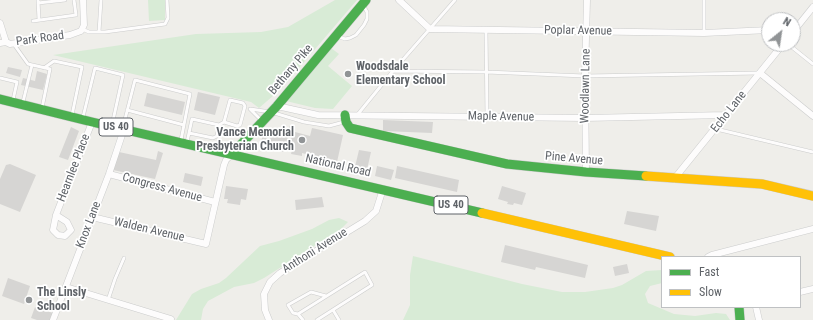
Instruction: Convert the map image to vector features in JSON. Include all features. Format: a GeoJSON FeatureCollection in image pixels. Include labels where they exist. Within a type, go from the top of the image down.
{"type":"FeatureCollection","features":[{"type":"Feature","properties":{"kind":"main road","name":"Bethany Pike"},"geometry":{"type":"LineString","coordinates":[[232,154],[274,109],[364,2]]}},
{"type":"Feature","properties":{"kind":"main road","name":"National Road"},"geometry":{"type":"LineString","coordinates":[[0,99],[92,122],[666,256]]}},
{"type":"Feature","properties":{"kind":"main road","name":"Pine Avenue"},"geometry":{"type":"LineString","coordinates":[[345,119],[350,128],[507,164],[674,179],[762,184],[813,196]]}},
{"type":"Feature","properties":{"kind":"main road"},"geometry":{"type":"LineString","coordinates":[[739,308],[740,320]]}},
{"type":"Feature","properties":{"kind":"street"},"geometry":{"type":"LineString","coordinates":[[81,30],[84,19],[83,0]]}},
{"type":"Feature","properties":{"kind":"street"},"geometry":{"type":"LineString","coordinates":[[399,0],[430,29]]}},
{"type":"Feature","properties":{"kind":"street","name":"Woodlawn Lane"},"geometry":{"type":"LineString","coordinates":[[586,172],[585,76],[587,0]]}},
{"type":"Feature","properties":{"kind":"street"},"geometry":{"type":"LineString","coordinates":[[801,22],[813,7]]}},
{"type":"Feature","properties":{"kind":"street"},"geometry":{"type":"LineString","coordinates":[[0,23],[6,43]]}},
{"type":"Feature","properties":{"kind":"street","name":"Poplar Avenue"},"geometry":{"type":"LineString","coordinates":[[430,29],[704,33],[761,30]]}},
{"type":"Feature","properties":{"kind":"street","name":"Park Road"},"geometry":{"type":"LineString","coordinates":[[6,43],[70,35],[81,30]]}},
{"type":"Feature","properties":{"kind":"street","name":"Echo Lane"},"geometry":{"type":"LineString","coordinates":[[674,179],[716,129],[776,52]]}},
{"type":"Feature","properties":{"kind":"street"},"geometry":{"type":"LineString","coordinates":[[760,72],[813,116]]}},
{"type":"Feature","properties":{"kind":"street","name":"Maple Avenue"},"geometry":{"type":"LineString","coordinates":[[274,109],[345,119],[357,116],[585,118],[726,116]]}},
{"type":"Feature","properties":{"kind":"street","name":"Hearnlee Place"},"geometry":{"type":"LineString","coordinates":[[56,215],[92,122]]}},
{"type":"Feature","properties":{"kind":"street","name":"Knox Lane"},"geometry":{"type":"LineString","coordinates":[[53,320],[109,174],[123,129]]}},
{"type":"Feature","properties":{"kind":"street"},"geometry":{"type":"LineString","coordinates":[[215,202],[224,165],[232,154]]}},
{"type":"Feature","properties":{"kind":"street","name":"Congress Avenue"},"geometry":{"type":"LineString","coordinates":[[109,174],[215,202]]}},
{"type":"Feature","properties":{"kind":"street","name":"Anthoni Avenue"},"geometry":{"type":"LineString","coordinates":[[269,320],[265,310],[264,294],[270,282],[280,272],[365,221],[376,211],[383,189]]}},
{"type":"Feature","properties":{"kind":"street","name":"Walden Avenue"},"geometry":{"type":"LineString","coordinates":[[92,217],[206,244],[215,202]]}},
{"type":"Feature","properties":{"kind":"street"},"geometry":{"type":"LineString","coordinates":[[710,256],[712,254],[813,229]]}},
{"type":"Feature","properties":{"kind":"street"},"geometry":{"type":"LineString","coordinates":[[66,287],[171,319]]}},
{"type":"Feature","properties":{"kind":"street"},"geometry":{"type":"LineString","coordinates":[[801,292],[813,289]]}},
{"type":"Feature","properties":{"kind":"street"},"geometry":{"type":"LineString","coordinates":[[756,308],[759,320]]}},
{"type":"Feature","properties":{"kind":"street"},"geometry":{"type":"LineString","coordinates":[[148,320],[150,313]]}},
{"type":"Feature","properties":{"kind":"lane"},"geometry":{"type":"LineString","coordinates":[[39,20],[38,2],[65,0]]}},
{"type":"Feature","properties":{"kind":"lane"},"geometry":{"type":"LineString","coordinates":[[33,21],[76,16],[74,0]]}},
{"type":"Feature","properties":{"kind":"lane"},"geometry":{"type":"LineString","coordinates":[[99,32],[101,0]]}},
{"type":"Feature","properties":{"kind":"lane"},"geometry":{"type":"LineString","coordinates":[[81,30],[99,32],[165,24],[168,18],[167,0]]}},
{"type":"Feature","properties":{"kind":"lane"},"geometry":{"type":"LineString","coordinates":[[357,116],[393,71],[455,0]]}},
{"type":"Feature","properties":{"kind":"lane"},"geometry":{"type":"LineString","coordinates":[[704,0],[704,33]]}},
{"type":"Feature","properties":{"kind":"lane"},"geometry":{"type":"LineString","coordinates":[[335,36],[350,38],[360,30],[367,18],[364,2]]}},
{"type":"Feature","properties":{"kind":"lane"},"geometry":{"type":"LineString","coordinates":[[486,30],[487,117]]}},
{"type":"Feature","properties":{"kind":"lane"},"geometry":{"type":"LineString","coordinates":[[6,43],[28,64],[50,69],[42,109]]}},
{"type":"Feature","properties":{"kind":"lane"},"geometry":{"type":"LineString","coordinates":[[798,52],[813,64]]}},
{"type":"Feature","properties":{"kind":"lane"},"geometry":{"type":"LineString","coordinates":[[44,68],[54,61],[82,67],[72,117]]}},
{"type":"Feature","properties":{"kind":"lane"},"geometry":{"type":"LineString","coordinates":[[17,103],[32,65]]}},
{"type":"Feature","properties":{"kind":"lane"},"geometry":{"type":"LineString","coordinates":[[82,119],[95,68],[123,75],[112,126]]}},
{"type":"Feature","properties":{"kind":"lane"},"geometry":{"type":"LineString","coordinates":[[393,71],[486,72],[585,76],[760,72]]}},
{"type":"Feature","properties":{"kind":"lane"},"geometry":{"type":"LineString","coordinates":[[0,78],[17,82],[17,103]]}},
{"type":"Feature","properties":{"kind":"lane"},"geometry":{"type":"LineString","coordinates":[[123,129],[136,80],[190,94],[184,125],[184,143]]}},
{"type":"Feature","properties":{"kind":"lane"},"geometry":{"type":"LineString","coordinates":[[184,143],[189,133],[192,120],[212,126],[219,125],[224,122],[229,115],[230,100],[243,103],[262,121]]}},
{"type":"Feature","properties":{"kind":"lane"},"geometry":{"type":"LineString","coordinates":[[224,122],[237,126],[240,125],[240,118],[245,106]]}},
{"type":"Feature","properties":{"kind":"lane"},"geometry":{"type":"LineString","coordinates":[[250,109],[274,109],[304,122],[329,126],[345,119]]}},
{"type":"Feature","properties":{"kind":"lane"},"geometry":{"type":"LineString","coordinates":[[127,110],[184,125]]}},
{"type":"Feature","properties":{"kind":"lane"},"geometry":{"type":"LineString","coordinates":[[189,133],[213,138],[217,136],[219,125]]}},
{"type":"Feature","properties":{"kind":"lane"},"geometry":{"type":"LineString","coordinates":[[716,129],[813,152]]}},
{"type":"Feature","properties":{"kind":"lane"},"geometry":{"type":"LineString","coordinates":[[108,300],[124,258]]}},
{"type":"Feature","properties":{"kind":"lane"},"geometry":{"type":"LineString","coordinates":[[298,314],[365,272],[372,285],[317,320]]}},
{"type":"Feature","properties":{"kind":"lane"},"geometry":{"type":"LineString","coordinates":[[303,320],[298,314],[293,313],[288,305],[311,292],[326,296]]}},
{"type":"Feature","properties":{"kind":"lane"},"geometry":{"type":"LineString","coordinates":[[333,310],[339,320]]}},
{"type":"Feature","properties":{"kind":"green space"},"geometry":{"type":"Polygon","coordinates":[[[148,0],[165,0],[165,20],[149,21],[148,0]]]}},
{"type":"Feature","properties":{"kind":"green space"},"geometry":{"type":"Polygon","coordinates":[[[335,0],[357,0],[281,89],[259,108],[251,102],[53,55],[196,34],[261,32],[288,27],[335,0]]]}},
{"type":"Feature","properties":{"kind":"green space"},"geometry":{"type":"Polygon","coordinates":[[[331,48],[339,54],[328,66],[352,86],[333,109],[315,108],[286,101],[331,48]]]}},
{"type":"Feature","properties":{"kind":"green space"},"geometry":{"type":"Polygon","coordinates":[[[339,218],[348,222],[341,229],[264,278],[254,283],[234,287],[208,301],[203,309],[201,320],[176,320],[192,294],[201,289],[219,283],[260,246],[279,241],[312,229],[329,220],[339,218]]]}},
{"type":"Feature","properties":{"kind":"green space"},"geometry":{"type":"Polygon","coordinates":[[[413,256],[522,284],[562,292],[585,292],[613,288],[622,285],[646,271],[661,270],[661,283],[650,286],[645,294],[648,303],[674,314],[695,316],[716,313],[726,314],[730,320],[403,320],[410,305],[410,275],[413,256]]]}},
{"type":"Feature","properties":{"kind":"building"},"geometry":{"type":"Polygon","coordinates":[[[8,67],[22,70],[20,77],[6,73],[8,67]]]}},
{"type":"Feature","properties":{"kind":"building"},"geometry":{"type":"Polygon","coordinates":[[[37,71],[47,74],[43,90],[21,85],[23,78],[35,81],[37,71]]]}},
{"type":"Feature","properties":{"kind":"building"},"geometry":{"type":"Polygon","coordinates":[[[198,92],[220,97],[215,115],[194,110],[198,92]]]}},
{"type":"Feature","properties":{"kind":"building"},"geometry":{"type":"Polygon","coordinates":[[[147,93],[185,102],[182,115],[144,106],[147,93]]]}},
{"type":"Feature","properties":{"kind":"building"},"geometry":{"type":"Polygon","coordinates":[[[383,120],[433,122],[432,133],[383,131],[383,120]]]}},
{"type":"Feature","properties":{"kind":"building","name":"Vance Memorial Presbyterian Church"},"geometry":{"type":"Polygon","coordinates":[[[290,126],[295,129],[295,132],[310,136],[312,128],[343,135],[337,162],[302,153],[302,156],[291,154],[292,150],[286,149],[283,152],[260,145],[263,135],[271,131],[286,130],[290,126]]]}},
{"type":"Feature","properties":{"kind":"building"},"geometry":{"type":"Polygon","coordinates":[[[71,127],[79,131],[68,160],[59,157],[71,127]]]}},
{"type":"Feature","properties":{"kind":"building"},"geometry":{"type":"Polygon","coordinates":[[[359,150],[371,152],[366,174],[354,171],[359,150]]]}},
{"type":"Feature","properties":{"kind":"building"},"geometry":{"type":"Polygon","coordinates":[[[158,151],[163,153],[155,179],[113,170],[119,152],[156,160],[158,151]]]}},
{"type":"Feature","properties":{"kind":"building"},"geometry":{"type":"Polygon","coordinates":[[[10,164],[36,175],[20,212],[0,204],[0,179],[6,165],[10,164]]]}},
{"type":"Feature","properties":{"kind":"building"},"geometry":{"type":"Polygon","coordinates":[[[377,166],[394,170],[391,180],[375,176],[377,166]]]}},
{"type":"Feature","properties":{"kind":"building"},"geometry":{"type":"Polygon","coordinates":[[[397,166],[459,180],[457,192],[395,178],[397,166]]]}},
{"type":"Feature","properties":{"kind":"building"},"geometry":{"type":"Polygon","coordinates":[[[185,173],[203,177],[201,186],[183,182],[185,173]]]}},
{"type":"Feature","properties":{"kind":"building"},"geometry":{"type":"Polygon","coordinates":[[[226,186],[248,189],[246,200],[241,199],[240,205],[227,203],[228,199],[224,199],[226,186]]]}},
{"type":"Feature","properties":{"kind":"building"},"geometry":{"type":"Polygon","coordinates":[[[502,186],[526,193],[522,205],[514,203],[513,205],[507,204],[508,202],[498,199],[502,186]]]}},
{"type":"Feature","properties":{"kind":"building"},"geometry":{"type":"Polygon","coordinates":[[[322,197],[324,207],[296,210],[295,200],[322,197]]]}},
{"type":"Feature","properties":{"kind":"building"},"geometry":{"type":"Polygon","coordinates":[[[627,211],[659,216],[656,231],[624,224],[627,211]]]}},
{"type":"Feature","properties":{"kind":"building"},"geometry":{"type":"Polygon","coordinates":[[[505,245],[588,265],[585,278],[536,267],[535,270],[501,262],[505,245]]]}},
{"type":"Feature","properties":{"kind":"building"},"geometry":{"type":"Polygon","coordinates":[[[627,264],[629,273],[615,276],[613,267],[627,264]]]}},
{"type":"Feature","properties":{"kind":"building"},"geometry":{"type":"Polygon","coordinates":[[[8,278],[30,286],[24,304],[2,296],[8,278]]]}},
{"type":"Feature","properties":{"kind":"building"},"geometry":{"type":"Polygon","coordinates":[[[35,307],[53,313],[50,320],[37,320],[31,318],[35,307]]]}},
{"type":"Feature","properties":{"kind":"traffic: fast"},"geometry":{"type":"LineString","coordinates":[[232,154],[277,106],[366,0]]}},
{"type":"Feature","properties":{"kind":"traffic: fast"},"geometry":{"type":"LineString","coordinates":[[0,99],[92,122],[482,213]]}},
{"type":"Feature","properties":{"kind":"traffic: fast"},"geometry":{"type":"LineString","coordinates":[[345,115],[346,122],[350,128],[507,164],[646,176]]}},
{"type":"Feature","properties":{"kind":"traffic: fast"},"geometry":{"type":"LineString","coordinates":[[739,308],[740,320]]}},
{"type":"Feature","properties":{"kind":"traffic: slow"},"geometry":{"type":"LineString","coordinates":[[646,176],[762,184],[813,196]]}},
{"type":"Feature","properties":{"kind":"traffic: slow"},"geometry":{"type":"LineString","coordinates":[[482,213],[666,256]]}},
{"type":"Feature","properties":{"kind":"place","name":"Woodsdale Elementary School"},"geometry":{"type":"Point","coordinates":[348,74]}},
{"type":"Feature","properties":{"kind":"place","name":"Vance Memorial Presbyterian Church"},"geometry":{"type":"Point","coordinates":[302,140]}},
{"type":"Feature","properties":{"kind":"place","name":"The Linsly School"},"geometry":{"type":"Point","coordinates":[29,300]}}]}
